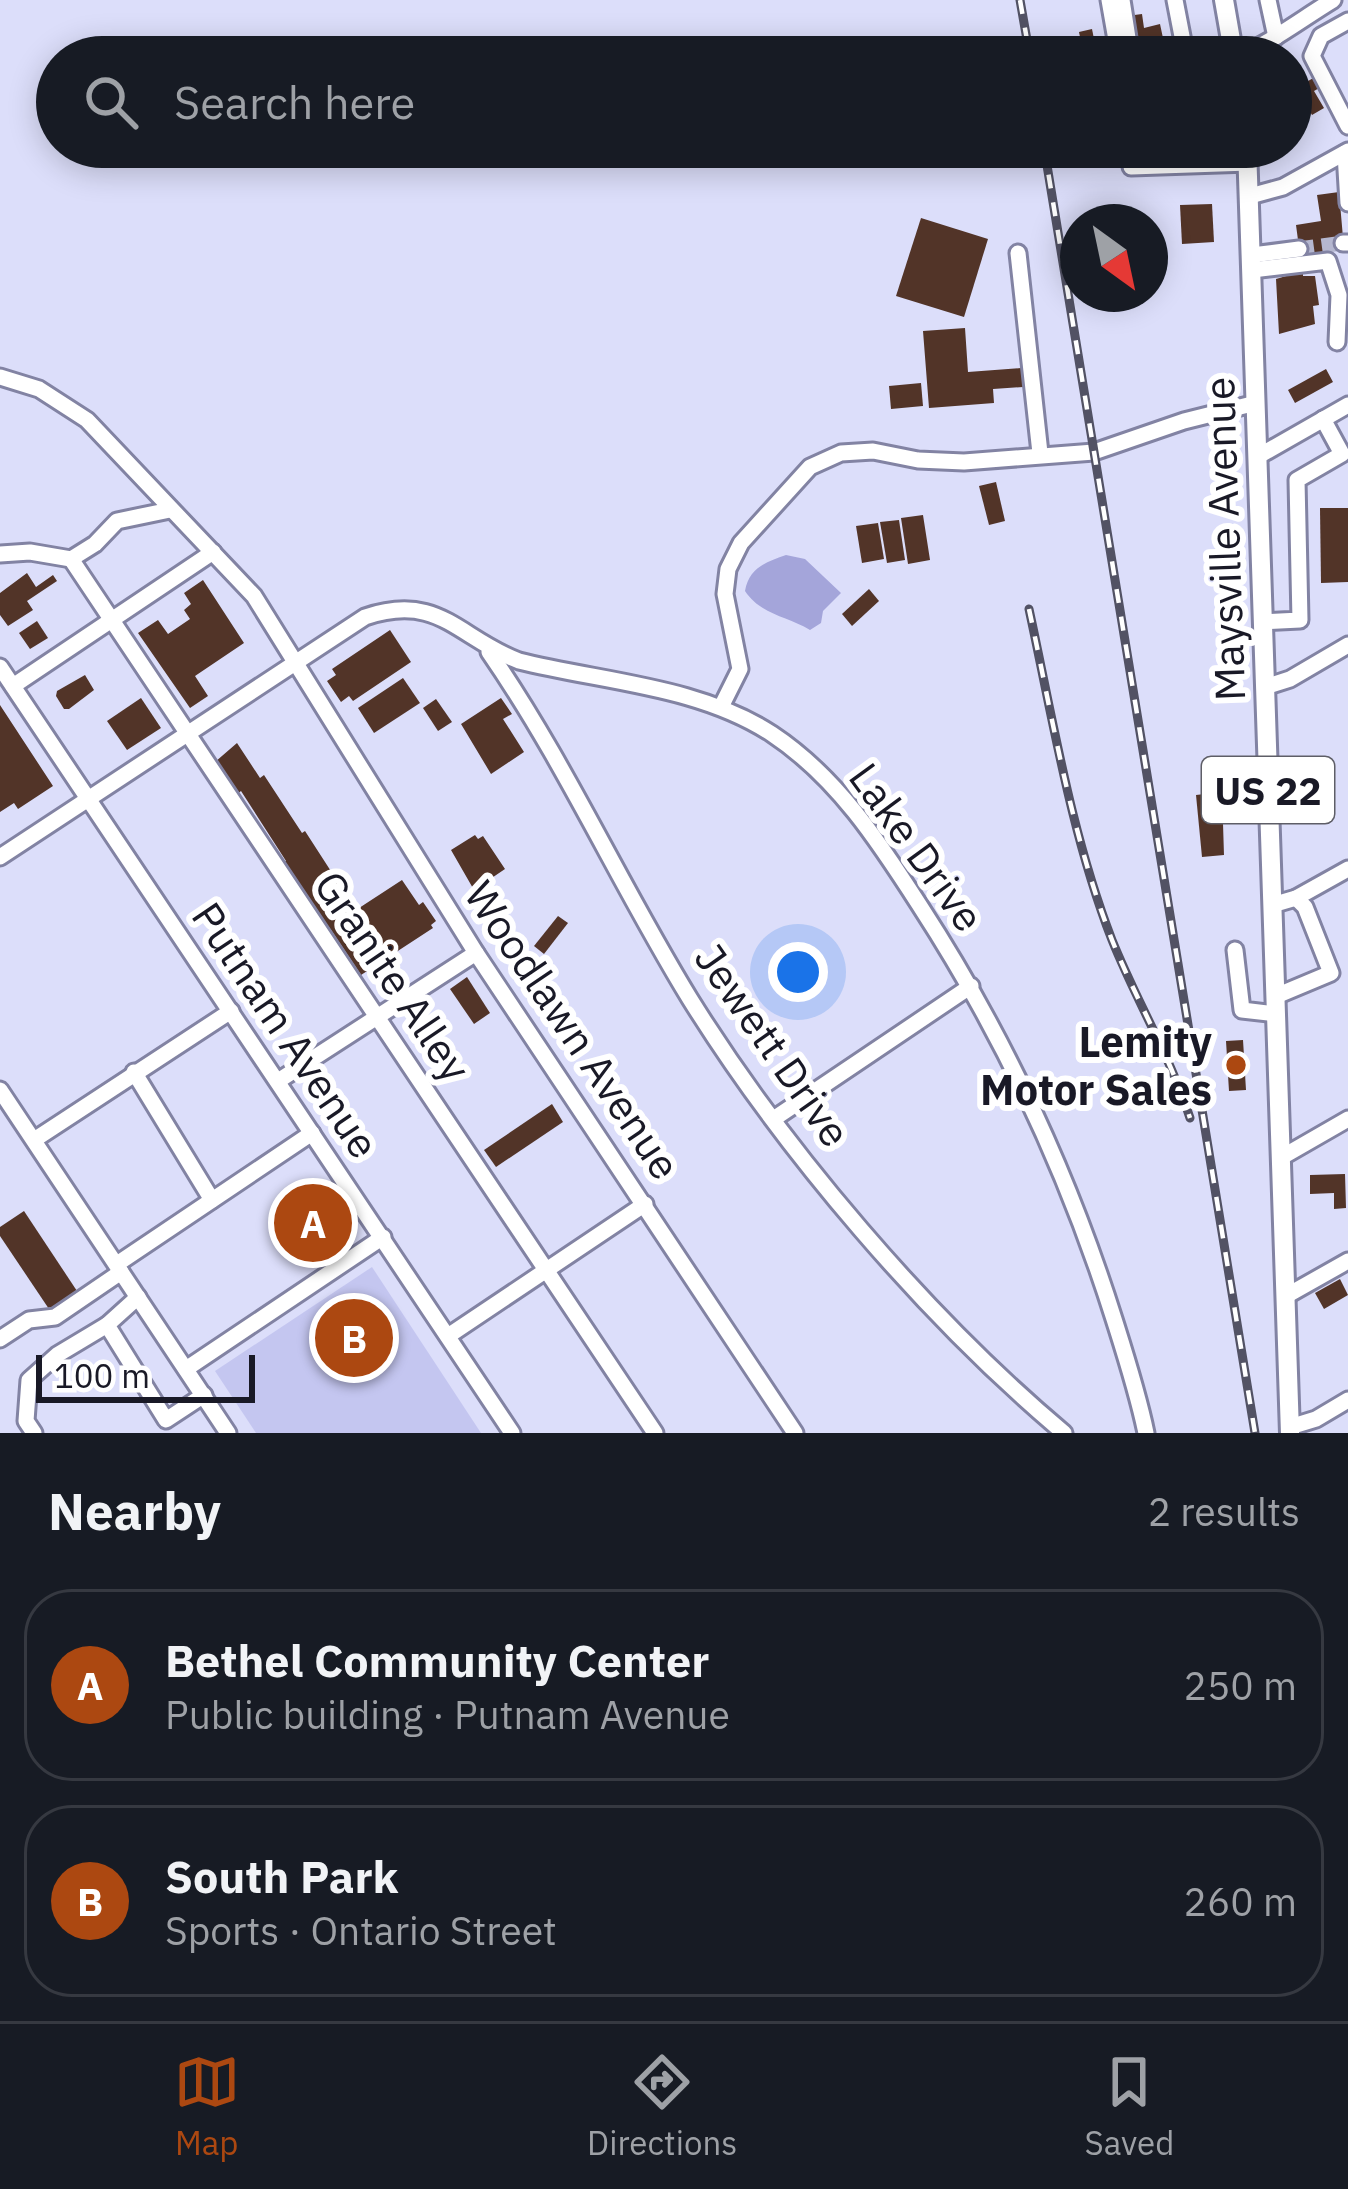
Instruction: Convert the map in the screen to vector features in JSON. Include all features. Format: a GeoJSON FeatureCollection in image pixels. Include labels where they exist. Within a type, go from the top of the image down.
{"type":"FeatureCollection","features":[{"type":"Feature","properties":{"kind":"main road"},"geometry":{"type":"LineString","coordinates":[[1224,0],[1230,36]]}},
{"type":"Feature","properties":{"kind":"main road","name":"Maysville Avenue"},"geometry":{"type":"LineString","coordinates":[[1249,168],[1290,1430]]}},
{"type":"Feature","properties":{"kind":"street"},"geometry":{"type":"LineString","coordinates":[[1109,0],[1115,36]]}},
{"type":"Feature","properties":{"kind":"street"},"geometry":{"type":"LineString","coordinates":[[1121,0],[1127,36]]}},
{"type":"Feature","properties":{"kind":"street"},"geometry":{"type":"LineString","coordinates":[[1171,0],[1174,36]]}},
{"type":"Feature","properties":{"kind":"street"},"geometry":{"type":"LineString","coordinates":[[1171,0],[1180,36]]}},
{"type":"Feature","properties":{"kind":"street"},"geometry":{"type":"LineString","coordinates":[[1268,0],[1276,36]]}},
{"type":"Feature","properties":{"kind":"street"},"geometry":{"type":"LineString","coordinates":[[1276,36],[1280,21],[1315,0]]}},
{"type":"Feature","properties":{"kind":"street"},"geometry":{"type":"LineString","coordinates":[[1278,36],[1333,0]]}},
{"type":"Feature","properties":{"kind":"street"},"geometry":{"type":"LineString","coordinates":[[1348,21],[1321,36],[1312,56],[1348,126]]}},
{"type":"Feature","properties":{"kind":"street"},"geometry":{"type":"LineString","coordinates":[[1250,196],[1283,187],[1346,152],[1348,202]]}},
{"type":"Feature","properties":{"kind":"street"},"geometry":{"type":"LineString","coordinates":[[1252,262],[1299,249]]}},
{"type":"Feature","properties":{"kind":"street"},"geometry":{"type":"LineString","coordinates":[[1018,253],[1040,453]]}},
{"type":"Feature","properties":{"kind":"street"},"geometry":{"type":"LineString","coordinates":[[1252,262],[1328,261],[1339,295],[1337,342]]}},
{"type":"Feature","properties":{"kind":"street","name":"Woodlawn Avenue"},"geometry":{"type":"LineString","coordinates":[[0,377],[39,388],[87,420],[254,596],[476,953],[795,1433]]}},
{"type":"Feature","properties":{"kind":"street"},"geometry":{"type":"LineString","coordinates":[[721,707],[740,669],[724,594],[728,569],[741,543],[810,467],[842,452],[874,451],[964,462],[1106,448],[1256,403]]}},
{"type":"Feature","properties":{"kind":"street"},"geometry":{"type":"LineString","coordinates":[[1257,457],[1348,405]]}},
{"type":"Feature","properties":{"kind":"street"},"geometry":{"type":"LineString","coordinates":[[1262,622],[1300,620],[1297,480],[1342,454],[1323,419]]}},
{"type":"Feature","properties":{"kind":"street"},"geometry":{"type":"LineString","coordinates":[[0,554],[30,552],[71,559],[95,544],[117,521],[170,510]]}},
{"type":"Feature","properties":{"kind":"street"},"geometry":{"type":"LineString","coordinates":[[13,686],[213,552]]}},
{"type":"Feature","properties":{"kind":"street","name":"Granite Alley"},"geometry":{"type":"LineString","coordinates":[[71,559],[656,1433]]}},
{"type":"Feature","properties":{"kind":"street","name":"Lake Drive"},"geometry":{"type":"LineString","coordinates":[[0,857],[365,617],[385,610],[438,613],[488,649],[519,661],[721,707],[771,733],[832,785],[881,845],[971,986],[1071,1196],[1146,1433]]}},
{"type":"Feature","properties":{"kind":"street"},"geometry":{"type":"LineString","coordinates":[[1264,686],[1290,679],[1348,645]]}},
{"type":"Feature","properties":{"kind":"street","name":"Jewett Drive"},"geometry":{"type":"LineString","coordinates":[[488,649],[528,710],[691,999],[775,1118],[898,1270],[957,1333],[1064,1433]]}},
{"type":"Feature","properties":{"kind":"street","name":"Putnam Avenue"},"geometry":{"type":"LineString","coordinates":[[0,667],[512,1433]]}},
{"type":"Feature","properties":{"kind":"street"},"geometry":{"type":"LineString","coordinates":[[1272,905],[1296,898],[1348,869]]}},
{"type":"Feature","properties":{"kind":"street"},"geometry":{"type":"LineString","coordinates":[[1235,950],[1242,1010],[1276,1005],[1331,973],[1306,908],[1296,898]]}},
{"type":"Feature","properties":{"kind":"street"},"geometry":{"type":"LineString","coordinates":[[278,1081],[476,953]]}},
{"type":"Feature","properties":{"kind":"street"},"geometry":{"type":"LineString","coordinates":[[775,1118],[971,986]]}},
{"type":"Feature","properties":{"kind":"street"},"geometry":{"type":"LineString","coordinates":[[34,1140],[231,1011]]}},
{"type":"Feature","properties":{"kind":"street"},"geometry":{"type":"LineString","coordinates":[[134,1072],[212,1200]]}},
{"type":"Feature","properties":{"kind":"street"},"geometry":{"type":"LineString","coordinates":[[0,1090],[228,1433]]}},
{"type":"Feature","properties":{"kind":"street"},"geometry":{"type":"LineString","coordinates":[[1282,1157],[1348,1119]]}},
{"type":"Feature","properties":{"kind":"street"},"geometry":{"type":"LineString","coordinates":[[0,1340],[28,1321],[55,1317],[212,1200],[312,1133]]}},
{"type":"Feature","properties":{"kind":"street"},"geometry":{"type":"LineString","coordinates":[[448,1336],[645,1204]]}},
{"type":"Feature","properties":{"kind":"street"},"geometry":{"type":"LineString","coordinates":[[186,1369],[383,1237]]}},
{"type":"Feature","properties":{"kind":"street"},"geometry":{"type":"LineString","coordinates":[[1286,1296],[1348,1262]]}},
{"type":"Feature","properties":{"kind":"street"},"geometry":{"type":"LineString","coordinates":[[34,1433],[26,1421],[29,1380],[138,1297]]}},
{"type":"Feature","properties":{"kind":"street"},"geometry":{"type":"LineString","coordinates":[[107,1325],[166,1420]]}},
{"type":"Feature","properties":{"kind":"street"},"geometry":{"type":"LineString","coordinates":[[152,1433],[203,1395]]}},
{"type":"Feature","properties":{"kind":"street"},"geometry":{"type":"LineString","coordinates":[[1290,1430],[1348,1400]]}},
{"type":"Feature","properties":{"kind":"shaded area"},"geometry":{"type":"Polygon","coordinates":[[[786,555],[805,559],[841,593],[823,611],[821,623],[810,630],[767,610],[745,591],[754,571],[786,555]]]}},
{"type":"Feature","properties":{"kind":"shaded area"},"geometry":{"type":"Polygon","coordinates":[[[372,1267],[481,1433],[256,1433],[215,1371],[372,1267]]]}},
{"type":"Feature","properties":{"kind":"building"},"geometry":{"type":"Polygon","coordinates":[[[1142,14],[1144,28],[1160,24],[1163,36],[1131,36],[1127,16],[1142,14]]]}},
{"type":"Feature","properties":{"kind":"building"},"geometry":{"type":"Polygon","coordinates":[[[1312,79],[1321,87],[1314,91],[1324,108],[1312,115],[1312,79]]]}},
{"type":"Feature","properties":{"kind":"building"},"geometry":{"type":"Polygon","coordinates":[[[1339,192],[1344,249],[1300,255],[1296,225],[1321,221],[1317,195],[1339,192]]]}},
{"type":"Feature","properties":{"kind":"building"},"geometry":{"type":"Polygon","coordinates":[[[1212,204],[1214,242],[1182,244],[1180,205],[1212,204]]]}},
{"type":"Feature","properties":{"kind":"building"},"geometry":{"type":"Polygon","coordinates":[[[921,218],[988,239],[964,317],[896,296],[921,218]]]}},
{"type":"Feature","properties":{"kind":"building"},"geometry":{"type":"Polygon","coordinates":[[[1303,271],[1303,276],[1315,276],[1319,305],[1313,306],[1315,324],[1279,334],[1276,279],[1303,271]]]}},
{"type":"Feature","properties":{"kind":"building"},"geometry":{"type":"Polygon","coordinates":[[[965,328],[968,372],[1021,368],[1023,387],[993,389],[994,403],[929,408],[923,331],[965,328]]]}},
{"type":"Feature","properties":{"kind":"building"},"geometry":{"type":"Polygon","coordinates":[[[1326,369],[1333,382],[1295,403],[1288,390],[1326,369]]]}},
{"type":"Feature","properties":{"kind":"building"},"geometry":{"type":"Polygon","coordinates":[[[921,383],[923,406],[891,409],[889,386],[921,383]]]}},
{"type":"Feature","properties":{"kind":"building"},"geometry":{"type":"Polygon","coordinates":[[[996,482],[1005,521],[989,525],[979,486],[996,482]]]}},
{"type":"Feature","properties":{"kind":"building"},"geometry":{"type":"Polygon","coordinates":[[[1320,508],[1348,508],[1348,582],[1321,583],[1320,508]]]}},
{"type":"Feature","properties":{"kind":"building"},"geometry":{"type":"Polygon","coordinates":[[[923,515],[930,560],[908,564],[901,518],[923,515]]]}},
{"type":"Feature","properties":{"kind":"building"},"geometry":{"type":"Polygon","coordinates":[[[899,520],[905,560],[887,563],[880,522],[899,520]]]}},
{"type":"Feature","properties":{"kind":"building"},"geometry":{"type":"Polygon","coordinates":[[[878,523],[884,559],[862,563],[856,526],[878,523]]]}},
{"type":"Feature","properties":{"kind":"building"},"geometry":{"type":"Polygon","coordinates":[[[27,573],[36,587],[53,575],[57,581],[27,601],[33,610],[8,626],[0,615],[0,593],[27,573]]]}},
{"type":"Feature","properties":{"kind":"building"},"geometry":{"type":"Polygon","coordinates":[[[203,580],[244,643],[195,676],[208,696],[190,708],[138,633],[158,620],[168,634],[190,619],[184,610],[191,604],[184,593],[203,580]]]}},
{"type":"Feature","properties":{"kind":"building"},"geometry":{"type":"Polygon","coordinates":[[[869,589],[879,601],[852,626],[842,614],[869,589]]]}},
{"type":"Feature","properties":{"kind":"building"},"geometry":{"type":"Polygon","coordinates":[[[37,621],[48,638],[30,649],[19,633],[37,621]]]}},
{"type":"Feature","properties":{"kind":"building"},"geometry":{"type":"Polygon","coordinates":[[[390,630],[411,662],[353,701],[349,696],[341,702],[327,681],[336,675],[332,669],[390,630]]]}},
{"type":"Feature","properties":{"kind":"building"},"geometry":{"type":"Polygon","coordinates":[[[85,675],[94,690],[64,709],[57,691],[85,675]]]}},
{"type":"Feature","properties":{"kind":"building"},"geometry":{"type":"Polygon","coordinates":[[[403,678],[420,703],[374,733],[358,708],[403,678]]]}},
{"type":"Feature","properties":{"kind":"building"},"geometry":{"type":"Polygon","coordinates":[[[141,698],[161,728],[127,750],[107,721],[141,698]]]}},
{"type":"Feature","properties":{"kind":"building"},"geometry":{"type":"Polygon","coordinates":[[[501,698],[512,714],[503,719],[524,752],[491,774],[461,724],[501,698]]]}},
{"type":"Feature","properties":{"kind":"building"},"geometry":{"type":"Polygon","coordinates":[[[436,699],[452,722],[438,731],[423,708],[436,699]]]}},
{"type":"Feature","properties":{"kind":"building"},"geometry":{"type":"Polygon","coordinates":[[[0,705],[53,786],[18,809],[14,803],[0,812],[0,705]]]}},
{"type":"Feature","properties":{"kind":"building"},"geometry":{"type":"Polygon","coordinates":[[[237,743],[305,831],[356,910],[402,880],[436,921],[433,928],[361,975],[331,930],[325,933],[280,864],[286,861],[241,791],[236,795],[215,762],[237,743]]]}},
{"type":"Feature","properties":{"kind":"building"},"geometry":{"type":"Polygon","coordinates":[[[1222,792],[1224,855],[1202,857],[1196,795],[1222,792]]]}},
{"type":"Feature","properties":{"kind":"building"},"geometry":{"type":"Polygon","coordinates":[[[475,835],[483,836],[505,869],[474,890],[451,850],[475,835]]]}},
{"type":"Feature","properties":{"kind":"building"},"geometry":{"type":"Polygon","coordinates":[[[558,916],[568,923],[544,954],[534,946],[558,916]]]}},
{"type":"Feature","properties":{"kind":"building"},"geometry":{"type":"Polygon","coordinates":[[[467,977],[490,1013],[474,1024],[450,989],[467,977]]]}},
{"type":"Feature","properties":{"kind":"building","name":"Lemity Motor Sales"},"geometry":{"type":"Polygon","coordinates":[[[1243,1040],[1246,1090],[1229,1091],[1226,1041],[1243,1040]]]}},
{"type":"Feature","properties":{"kind":"building"},"geometry":{"type":"Polygon","coordinates":[[[552,1104],[563,1122],[496,1167],[484,1150],[552,1104]]]}},
{"type":"Feature","properties":{"kind":"building"},"geometry":{"type":"Polygon","coordinates":[[[1345,1174],[1346,1208],[1334,1209],[1334,1193],[1310,1194],[1310,1175],[1345,1174]]]}},
{"type":"Feature","properties":{"kind":"building"},"geometry":{"type":"Polygon","coordinates":[[[322,1199],[339,1224],[303,1248],[286,1222],[322,1199]]]}},
{"type":"Feature","properties":{"kind":"building"},"geometry":{"type":"Polygon","coordinates":[[[24,1211],[77,1291],[49,1309],[0,1236],[0,1227],[24,1211]]]}},
{"type":"Feature","properties":{"kind":"building"},"geometry":{"type":"Polygon","coordinates":[[[1340,1279],[1348,1295],[1324,1309],[1315,1293],[1340,1279]]]}},
{"type":"Feature","properties":{"kind":"tunnel"},"geometry":{"type":"LineString","coordinates":[[1299,249],[1343,243]]}},
{"type":"Feature","properties":{"kind":"railway"},"geometry":{"type":"LineString","coordinates":[[1020,0],[1026,36]]}},
{"type":"Feature","properties":{"kind":"railway"},"geometry":{"type":"LineString","coordinates":[[1047,168],[1255,1433]]}},
{"type":"Feature","properties":{"kind":"railway"},"geometry":{"type":"LineString","coordinates":[[1029,609],[1085,859],[1121,962],[1190,1118]]}},
{"type":"Feature","properties":{"kind":"place","name":"Lemity Motor Sales"},"geometry":{"type":"Point","coordinates":[1236,1065]}},
{"type":"Feature","properties":{"kind":"place","name":"Bethel Community Center"},"geometry":{"type":"Point","coordinates":[313,1223]}},
{"type":"Feature","properties":{"kind":"place","name":"South Park"},"geometry":{"type":"Point","coordinates":[354,1338]}}]}
